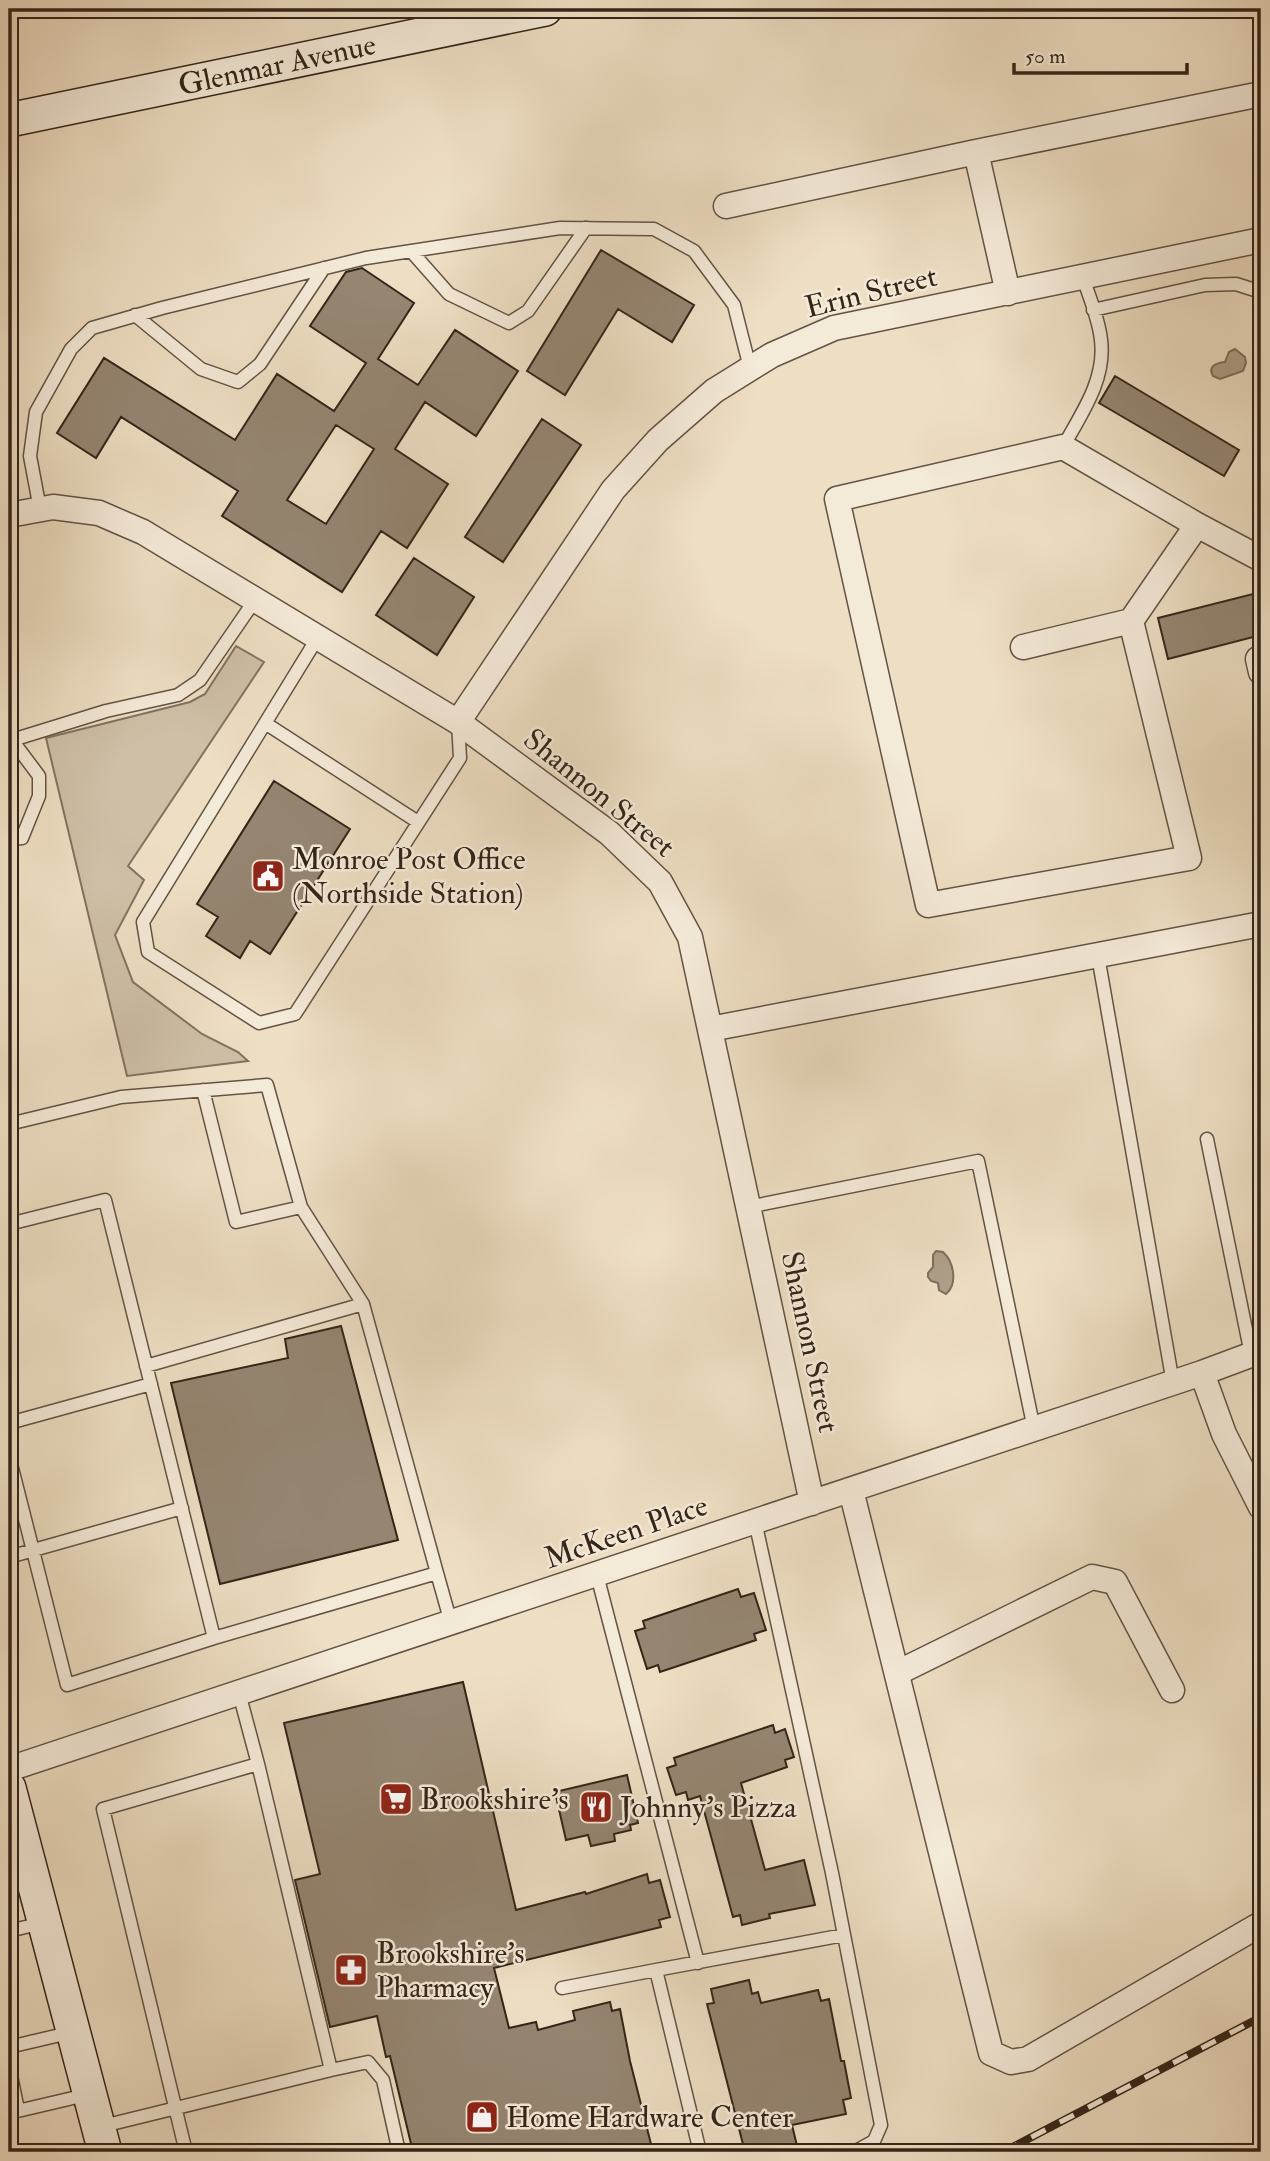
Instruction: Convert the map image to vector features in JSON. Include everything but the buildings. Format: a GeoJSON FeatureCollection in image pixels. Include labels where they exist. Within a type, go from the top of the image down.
{"type":"FeatureCollection","features":[{"type":"Feature","properties":{"kind":"street","name":"Glenmar Avenue"},"geometry":{"type":"LineString","coordinates":[[9,120],[545,9]]}},
{"type":"Feature","properties":{"kind":"street"},"geometry":{"type":"LineString","coordinates":[[726,206],[1261,94]]}},
{"type":"Feature","properties":{"kind":"street"},"geometry":{"type":"LineString","coordinates":[[976,152],[1008,293]]}},
{"type":"Feature","properties":{"kind":"street","name":"Erin Street"},"geometry":{"type":"LineString","coordinates":[[458,722],[613,490],[657,440],[714,391],[750,368],[772,355],[834,328],[1261,240]]}},
{"type":"Feature","properties":{"kind":"street"},"geometry":{"type":"LineString","coordinates":[[1131,621],[1189,858],[928,905],[837,499],[1063,447],[1261,559]]}},
{"type":"Feature","properties":{"kind":"street","name":"Shannon Street"},"geometry":{"type":"LineString","coordinates":[[9,514],[53,507],[99,513],[144,532],[458,722],[608,833],[660,882],[690,937],[812,1503]]}},
{"type":"Feature","properties":{"kind":"street"},"geometry":{"type":"LineString","coordinates":[[1023,646],[1131,621],[1197,525]]}},
{"type":"Feature","properties":{"kind":"street"},"geometry":{"type":"LineString","coordinates":[[710,1029],[1261,924]]}},
{"type":"Feature","properties":{"kind":"street","name":"McKeen Place"},"geometry":{"type":"LineString","coordinates":[[9,1769],[1173,1383],[1256,1352]]}},
{"type":"Feature","properties":{"kind":"street"},"geometry":{"type":"LineString","coordinates":[[1202,1373],[1224,1434],[1261,1507]]}},
{"type":"Feature","properties":{"kind":"street"},"geometry":{"type":"LineString","coordinates":[[851,1490],[991,2053],[1011,2062],[1028,2059],[1261,1924]]}},
{"type":"Feature","properties":{"kind":"street"},"geometry":{"type":"LineString","coordinates":[[897,1674],[1092,1577],[1115,1582],[1172,1690]]}},
{"type":"Feature","properties":{"kind":"street"},"geometry":{"type":"LineString","coordinates":[[9,1788],[16,1847],[45,1923],[102,2140]]}},
{"type":"Feature","properties":{"kind":"lane"},"geometry":{"type":"LineString","coordinates":[[40,509],[30,456],[36,412],[71,349],[92,328],[366,258],[560,228],[654,229],[694,251],[734,305],[750,368]]}},
{"type":"Feature","properties":{"kind":"lane"},"geometry":{"type":"LineString","coordinates":[[411,251],[449,294],[509,323],[528,311],[586,228]]}},
{"type":"Feature","properties":{"kind":"lane"},"geometry":{"type":"LineString","coordinates":[[135,315],[201,369],[238,383],[260,364],[324,268]]}},
{"type":"Feature","properties":{"kind":"lane"},"geometry":{"type":"LineString","coordinates":[[1063,447],[1095,388],[1101,366],[1101,340],[1083,277]]}},
{"type":"Feature","properties":{"kind":"lane"},"geometry":{"type":"LineString","coordinates":[[1093,310],[1205,285],[1236,284],[1261,292]]}},
{"type":"Feature","properties":{"kind":"lane"},"geometry":{"type":"LineString","coordinates":[[9,839],[22,838],[39,796],[39,776],[10,740],[106,711],[178,695],[200,680],[255,600]]}},
{"type":"Feature","properties":{"kind":"lane"},"geometry":{"type":"LineString","coordinates":[[318,637],[143,922],[148,952],[259,1023],[295,1014],[460,758],[458,722]]}},
{"type":"Feature","properties":{"kind":"lane"},"geometry":{"type":"LineString","coordinates":[[265,723],[418,822]]}},
{"type":"Feature","properties":{"kind":"lane"},"geometry":{"type":"LineString","coordinates":[[9,793],[9,809]]}},
{"type":"Feature","properties":{"kind":"lane"},"geometry":{"type":"LineString","coordinates":[[1098,956],[1173,1383]]}},
{"type":"Feature","properties":{"kind":"lane"},"geometry":{"type":"LineString","coordinates":[[9,1124],[121,1097],[267,1085],[302,1207],[363,1304],[451,1623]]}},
{"type":"Feature","properties":{"kind":"lane"},"geometry":{"type":"LineString","coordinates":[[203,1090],[236,1222],[302,1207]]}},
{"type":"Feature","properties":{"kind":"lane"},"geometry":{"type":"LineString","coordinates":[[1207,1139],[1256,1352]]}},
{"type":"Feature","properties":{"kind":"lane"},"geometry":{"type":"LineString","coordinates":[[748,1207],[978,1161],[1034,1429]]}},
{"type":"Feature","properties":{"kind":"lane"},"geometry":{"type":"LineString","coordinates":[[9,1224],[105,1199],[214,1638]]}},
{"type":"Feature","properties":{"kind":"lane"},"geometry":{"type":"LineString","coordinates":[[146,1366],[363,1304]]}},
{"type":"Feature","properties":{"kind":"lane"},"geometry":{"type":"LineString","coordinates":[[9,1423],[151,1384]]}},
{"type":"Feature","properties":{"kind":"lane"},"geometry":{"type":"LineString","coordinates":[[9,1456],[67,1685],[214,1638],[436,1573]]}},
{"type":"Feature","properties":{"kind":"lane"},"geometry":{"type":"LineString","coordinates":[[9,1557],[182,1508]]}},
{"type":"Feature","properties":{"kind":"lane"},"geometry":{"type":"LineString","coordinates":[[755,1521],[844,1935],[881,2125],[874,2141],[854,2152]]}},
{"type":"Feature","properties":{"kind":"lane"},"geometry":{"type":"LineString","coordinates":[[597,1575],[698,1963]]}},
{"type":"Feature","properties":{"kind":"lane"},"geometry":{"type":"LineString","coordinates":[[239,1693],[331,2070]]}},
{"type":"Feature","properties":{"kind":"lane"},"geometry":{"type":"LineString","coordinates":[[186,2152],[103,1809],[258,1764]]}},
{"type":"Feature","properties":{"kind":"lane"},"geometry":{"type":"LineString","coordinates":[[9,1931],[45,1923]]}},
{"type":"Feature","properties":{"kind":"lane"},"geometry":{"type":"LineString","coordinates":[[562,1989],[844,1935]]}},
{"type":"Feature","properties":{"kind":"lane"},"geometry":{"type":"LineString","coordinates":[[656,1970],[701,2152]]}},
{"type":"Feature","properties":{"kind":"lane"},"geometry":{"type":"LineString","coordinates":[[9,2047],[74,2032]]}},
{"type":"Feature","properties":{"kind":"lane"},"geometry":{"type":"LineString","coordinates":[[102,2140],[175,2107],[368,2062],[383,2080],[399,2152]]}},
{"type":"Feature","properties":{"kind":"lane"},"geometry":{"type":"LineString","coordinates":[[9,2066],[14,2111],[90,2094]]}},
{"type":"Feature","properties":{"kind":"shaded area"},"geometry":{"type":"Polygon","coordinates":[[[1235,349],[1245,357],[1243,371],[1220,379],[1213,376],[1212,367],[1225,362],[1229,352],[1235,349]]]}},
{"type":"Feature","properties":{"kind":"shaded area"},"geometry":{"type":"Polygon","coordinates":[[[236,646],[264,662],[128,866],[144,880],[115,935],[133,982],[202,1034],[238,1052],[248,1061],[127,1076],[46,738],[190,702],[205,694],[236,646]]]}},
{"type":"Feature","properties":{"kind":"shaded area"},"geometry":{"type":"Polygon","coordinates":[[[936,1251],[947,1256],[952,1267],[952,1285],[946,1294],[939,1290],[938,1283],[928,1277],[936,1251]]]}},
{"type":"Feature","properties":{"kind":"railway"},"geometry":{"type":"LineString","coordinates":[[1003,2152],[1261,2017]]}},
{"type":"Feature","properties":{"kind":"place","name":"Monroe Post Office (Northside Station)"},"geometry":{"type":"Point","coordinates":[268,876]}},
{"type":"Feature","properties":{"kind":"place","name":"Brookshire's"},"geometry":{"type":"Point","coordinates":[396,1799]}},
{"type":"Feature","properties":{"kind":"place","name":"Johnny's Pizza"},"geometry":{"type":"Point","coordinates":[596,1807]}},
{"type":"Feature","properties":{"kind":"place","name":"Brookshire's Pharmacy"},"geometry":{"type":"Point","coordinates":[351,1970]}},
{"type":"Feature","properties":{"kind":"place","name":"Home Hardware Center"},"geometry":{"type":"Point","coordinates":[482,2117]}}]}
